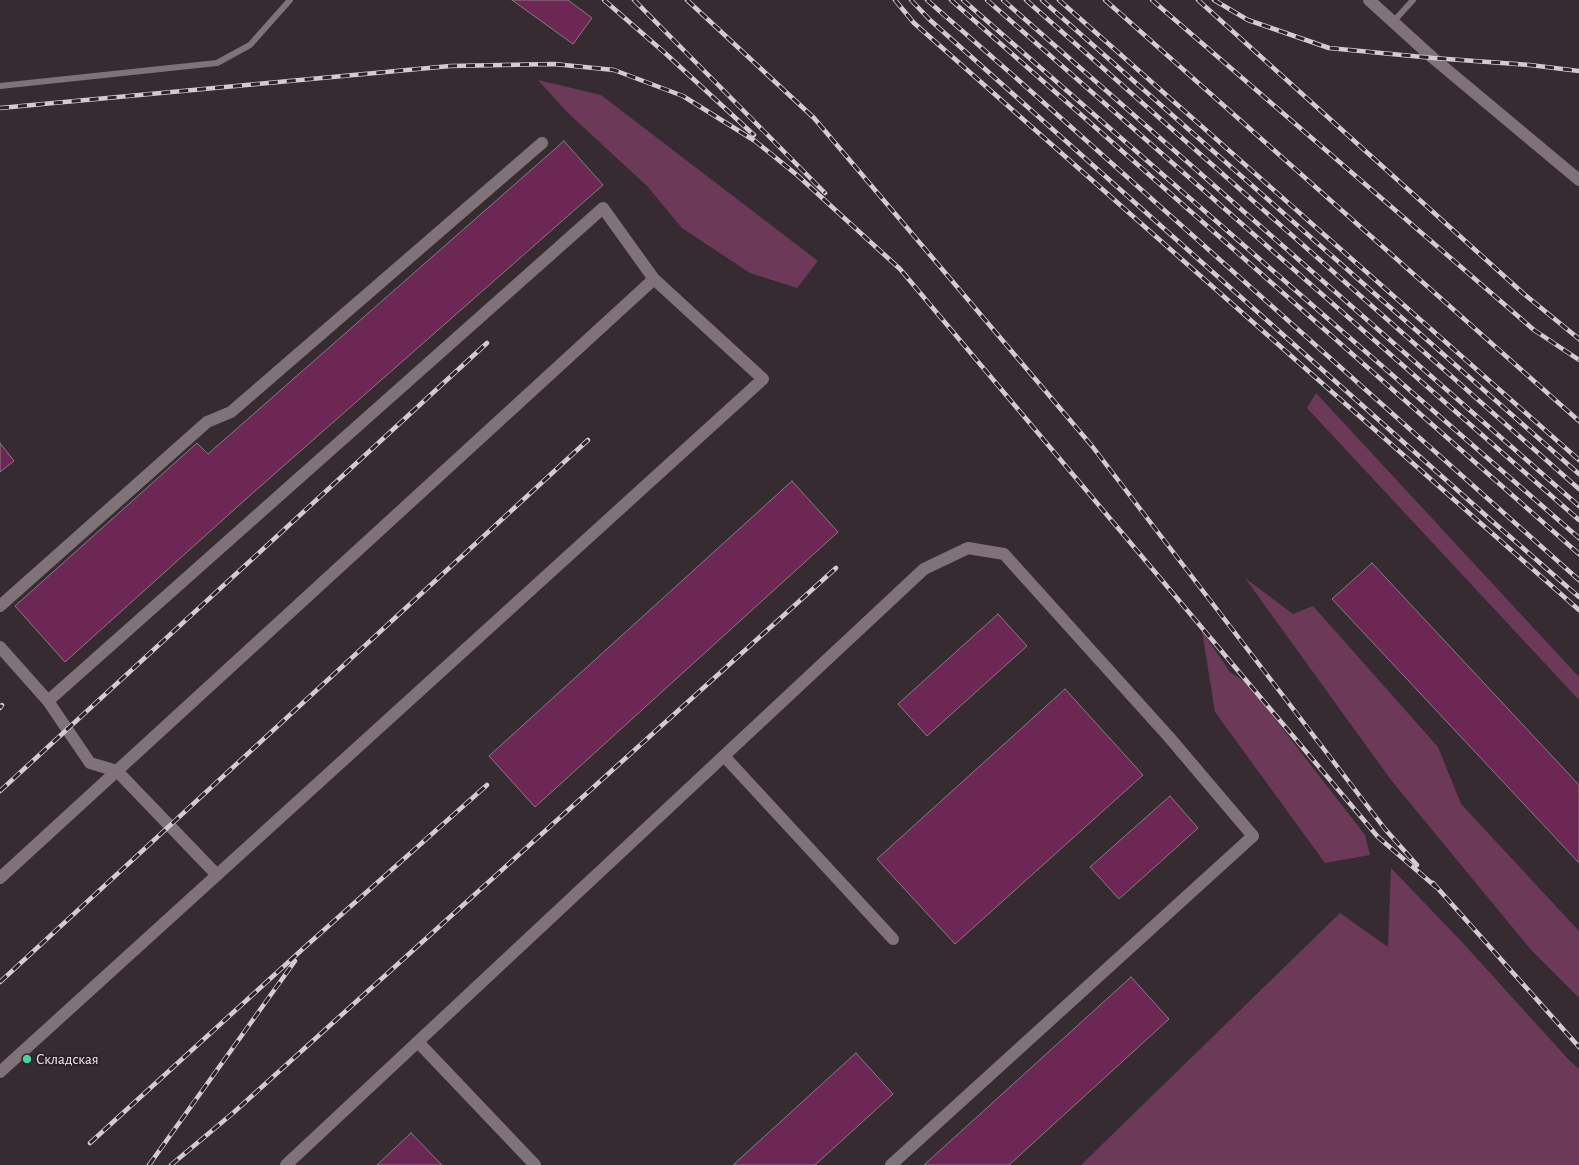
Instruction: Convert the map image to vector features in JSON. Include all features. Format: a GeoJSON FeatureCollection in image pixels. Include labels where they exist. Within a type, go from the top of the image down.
{"type":"FeatureCollection","features":[{"type":"Feature","properties":{"kind":"street"},"geometry":{"type":"LineString","coordinates":[[1369,0],[1433,58],[1579,180]]}},
{"type":"Feature","properties":{"kind":"street"},"geometry":{"type":"LineString","coordinates":[[0,606],[208,422],[232,412],[542,143]]}},
{"type":"Feature","properties":{"kind":"street"},"geometry":{"type":"LineString","coordinates":[[0,1072],[763,379],[654,279],[603,208],[48,701]]}},
{"type":"Feature","properties":{"kind":"street"},"geometry":{"type":"LineString","coordinates":[[0,878],[654,279]]}},
{"type":"Feature","properties":{"kind":"street"},"geometry":{"type":"LineString","coordinates":[[286,1165],[924,569],[968,548],[1004,554],[1169,738],[1253,836],[891,1165]]}},
{"type":"Feature","properties":{"kind":"street"},"geometry":{"type":"LineString","coordinates":[[0,647],[48,701],[90,763],[117,771],[217,875]]}},
{"type":"Feature","properties":{"kind":"street"},"geometry":{"type":"LineString","coordinates":[[724,756],[893,939]]}},
{"type":"Feature","properties":{"kind":"street"},"geometry":{"type":"LineString","coordinates":[[418,1042],[535,1165]]}},
{"type":"Feature","properties":{"kind":"lane"},"geometry":{"type":"LineString","coordinates":[[0,86],[217,63],[250,45],[290,0]]}},
{"type":"Feature","properties":{"kind":"lane"},"geometry":{"type":"LineString","coordinates":[[1394,22],[1413,0]]}},
{"type":"Feature","properties":{"kind":"shaded area"},"geometry":{"type":"Polygon","coordinates":[[[538,80],[601,95],[818,261],[797,288],[750,273],[682,228],[647,186],[568,113],[538,80]]]}},
{"type":"Feature","properties":{"kind":"shaded area"},"geometry":{"type":"Polygon","coordinates":[[[1316,393],[1579,677],[1579,700],[1307,408],[1316,393]]]}},
{"type":"Feature","properties":{"kind":"shaded area"},"geometry":{"type":"Polygon","coordinates":[[[1245,578],[1293,614],[1313,606],[1438,747],[1461,804],[1579,931],[1579,998],[1532,951],[1391,780],[1245,578]]]}},
{"type":"Feature","properties":{"kind":"shaded area"},"geometry":{"type":"Polygon","coordinates":[[[1202,631],[1230,672],[1248,684],[1365,835],[1370,855],[1325,863],[1215,712],[1202,631]]]}},
{"type":"Feature","properties":{"kind":"shaded area"},"geometry":{"type":"Polygon","coordinates":[[[1391,868],[1461,941],[1569,1060],[1579,1069],[1579,1165],[1081,1165],[1340,913],[1388,947],[1391,868]]]}},
{"type":"Feature","properties":{"kind":"building"},"geometry":{"type":"Polygon","coordinates":[[[512,0],[568,0],[592,18],[573,44],[512,0]]]}},
{"type":"Feature","properties":{"kind":"building"},"geometry":{"type":"Polygon","coordinates":[[[564,141],[603,185],[247,498],[65,662],[15,606],[197,443],[208,454],[564,141]]]}},
{"type":"Feature","properties":{"kind":"building"},"geometry":{"type":"Polygon","coordinates":[[[0,443],[14,461],[0,472],[0,443]]]}},
{"type":"Feature","properties":{"kind":"building"},"geometry":{"type":"Polygon","coordinates":[[[792,481],[838,532],[535,807],[489,756],[792,481]]]}},
{"type":"Feature","properties":{"kind":"building"},"geometry":{"type":"Polygon","coordinates":[[[1372,563],[1579,785],[1579,863],[1332,599],[1372,563]]]}},
{"type":"Feature","properties":{"kind":"building"},"geometry":{"type":"Polygon","coordinates":[[[998,614],[1027,646],[927,736],[898,704],[998,614]]]}},
{"type":"Feature","properties":{"kind":"building"},"geometry":{"type":"Polygon","coordinates":[[[1065,689],[1143,775],[955,944],[877,859],[1065,689]]]}},
{"type":"Feature","properties":{"kind":"building"},"geometry":{"type":"Polygon","coordinates":[[[1170,796],[1198,828],[1119,899],[1090,867],[1170,796]]]}},
{"type":"Feature","properties":{"kind":"building"},"geometry":{"type":"Polygon","coordinates":[[[1131,977],[1169,1019],[1009,1165],[924,1165],[1131,977]]]}},
{"type":"Feature","properties":{"kind":"building"},"geometry":{"type":"Polygon","coordinates":[[[856,1053],[893,1094],[815,1165],[733,1165],[856,1053]]]}},
{"type":"Feature","properties":{"kind":"building"},"geometry":{"type":"Polygon","coordinates":[[[411,1133],[442,1165],[377,1165],[411,1133]]]}},
{"type":"Feature","properties":{"kind":"railway"},"geometry":{"type":"LineString","coordinates":[[604,0],[665,53],[754,135]]}},
{"type":"Feature","properties":{"kind":"railway"},"geometry":{"type":"LineString","coordinates":[[634,0],[825,193]]}},
{"type":"Feature","properties":{"kind":"railway"},"geometry":{"type":"LineString","coordinates":[[687,0],[814,118],[1092,446],[1385,829],[1417,865]]}},
{"type":"Feature","properties":{"kind":"railway"},"geometry":{"type":"LineString","coordinates":[[895,0],[914,23],[1579,610]]}},
{"type":"Feature","properties":{"kind":"railway"},"geometry":{"type":"LineString","coordinates":[[911,0],[930,20],[1579,597]]}},
{"type":"Feature","properties":{"kind":"railway"},"geometry":{"type":"LineString","coordinates":[[927,0],[1579,580]]}},
{"type":"Feature","properties":{"kind":"railway"},"geometry":{"type":"LineString","coordinates":[[951,0],[1579,554]]}},
{"type":"Feature","properties":{"kind":"railway"},"geometry":{"type":"LineString","coordinates":[[963,0],[1579,538]]}},
{"type":"Feature","properties":{"kind":"railway"},"geometry":{"type":"LineString","coordinates":[[987,0],[1579,520]]}},
{"type":"Feature","properties":{"kind":"railway"},"geometry":{"type":"LineString","coordinates":[[1003,0],[1579,506]]}},
{"type":"Feature","properties":{"kind":"railway"},"geometry":{"type":"LineString","coordinates":[[1026,0],[1579,489]]}},
{"type":"Feature","properties":{"kind":"railway"},"geometry":{"type":"LineString","coordinates":[[1042,0],[1579,474]]}},
{"type":"Feature","properties":{"kind":"railway"},"geometry":{"type":"LineString","coordinates":[[1059,0],[1579,460]]}},
{"type":"Feature","properties":{"kind":"railway"},"geometry":{"type":"LineString","coordinates":[[1105,0],[1579,421]]}},
{"type":"Feature","properties":{"kind":"railway"},"geometry":{"type":"LineString","coordinates":[[1152,0],[1534,330],[1579,360]]}},
{"type":"Feature","properties":{"kind":"railway"},"geometry":{"type":"LineString","coordinates":[[1198,0],[1524,294],[1579,339]]}},
{"type":"Feature","properties":{"kind":"railway"},"geometry":{"type":"LineString","coordinates":[[1214,0],[1248,20],[1329,48],[1530,65],[1579,71]]}},
{"type":"Feature","properties":{"kind":"railway"},"geometry":{"type":"LineString","coordinates":[[0,108],[450,66],[554,64],[614,70],[683,96],[755,141],[797,175],[900,269],[1378,837],[1436,887]]}},
{"type":"Feature","properties":{"kind":"railway"},"geometry":{"type":"LineString","coordinates":[[0,791],[487,343]]}},
{"type":"Feature","properties":{"kind":"railway"},"geometry":{"type":"LineString","coordinates":[[0,982],[588,440]]}},
{"type":"Feature","properties":{"kind":"railway"},"geometry":{"type":"LineString","coordinates":[[171,1165],[233,1113],[836,568]]}},
{"type":"Feature","properties":{"kind":"railway"},"geometry":{"type":"LineString","coordinates":[[90,1143],[306,946],[487,785]]}},
{"type":"Feature","properties":{"kind":"railway"},"geometry":{"type":"LineString","coordinates":[[1433,883],[1579,1047]]}},
{"type":"Feature","properties":{"kind":"railway"},"geometry":{"type":"LineString","coordinates":[[149,1165],[295,961]]}},
{"type":"Feature","properties":{"kind":"place","name":"Складская"},"geometry":{"type":"Point","coordinates":[27,1059]}}]}
